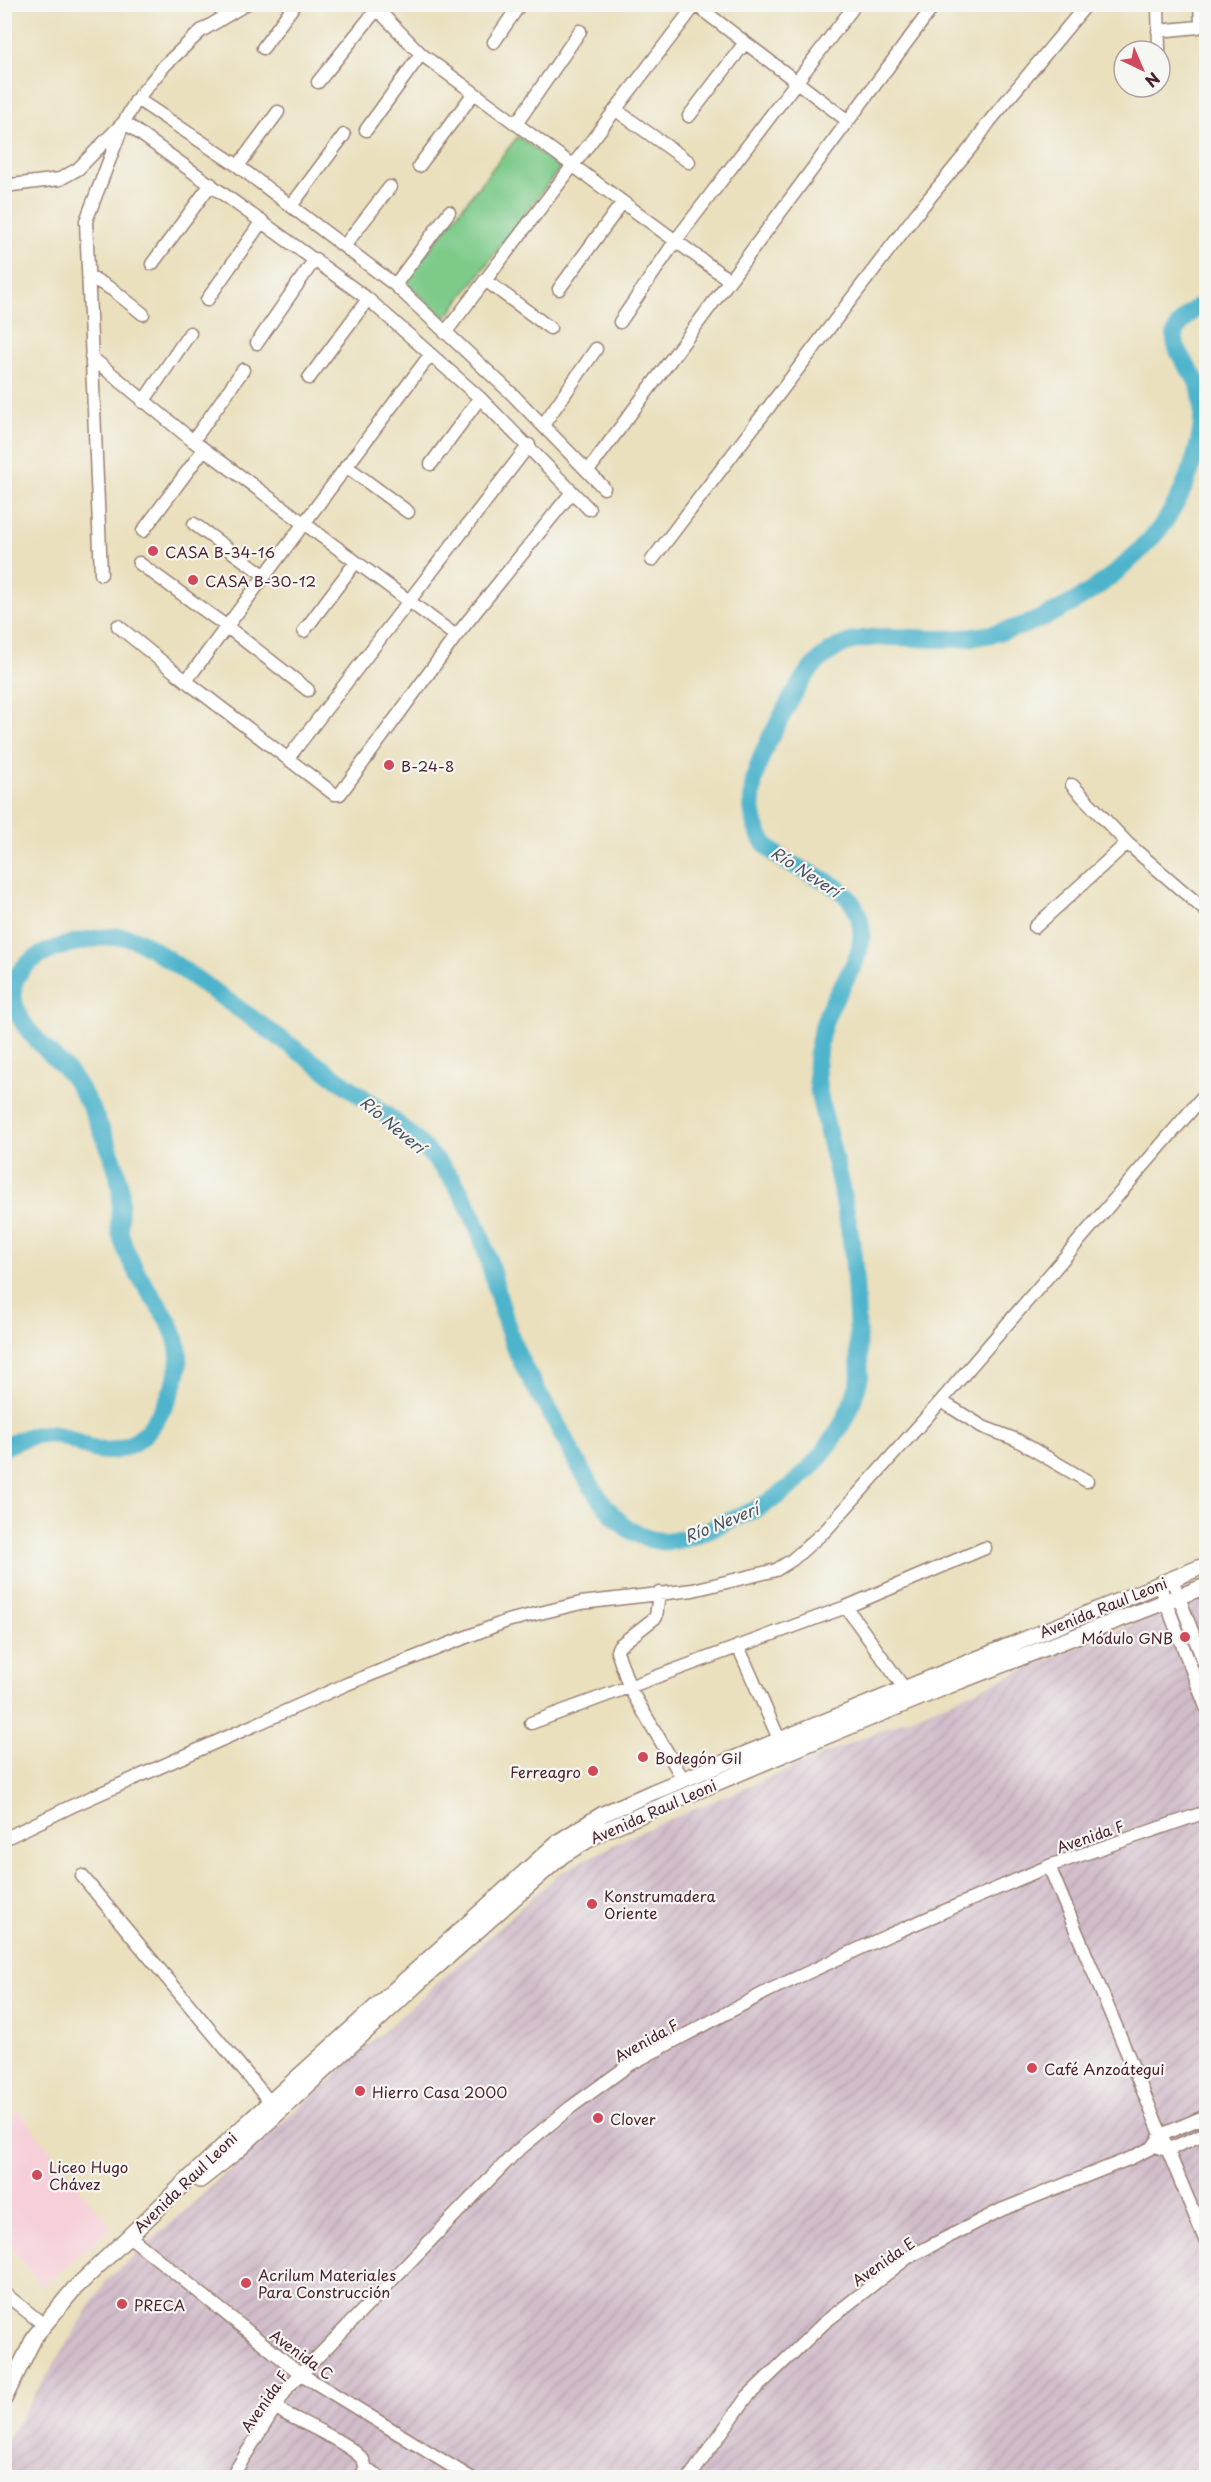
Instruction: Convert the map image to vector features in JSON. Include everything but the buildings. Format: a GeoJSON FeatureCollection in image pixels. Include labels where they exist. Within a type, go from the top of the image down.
{"type":"FeatureCollection","features":[{"type":"Feature","properties":{"kind":"main road","name":"Avenida Raul Leoni"},"geometry":{"type":"LineString","coordinates":[[129,2236],[270,2102],[558,1842],[603,1814],[683,1779],[1206,1565]]}},
{"type":"Feature","properties":{"kind":"main road","name":"Avenida Raul Leoni"},"geometry":{"type":"LineString","coordinates":[[129,2236],[237,2151],[424,1977],[563,1855],[603,1831],[817,1740],[960,1681],[1206,1586]]}},
{"type":"Feature","properties":{"kind":"main road"},"geometry":{"type":"LineString","coordinates":[[4,2399],[35,2336],[74,2289],[129,2236]]}},
{"type":"Feature","properties":{"kind":"street"},"geometry":{"type":"LineString","coordinates":[[101,574],[86,220],[124,122],[137,99],[165,65],[201,31],[246,4]]}},
{"type":"Feature","properties":{"kind":"street"},"geometry":{"type":"LineString","coordinates":[[264,48],[295,4]]}},
{"type":"Feature","properties":{"kind":"street"},"geometry":{"type":"LineString","coordinates":[[494,42],[520,4]]}},
{"type":"Feature","properties":{"kind":"street"},"geometry":{"type":"LineString","coordinates":[[588,471],[935,4]]}},
{"type":"Feature","properties":{"kind":"street"},"geometry":{"type":"LineString","coordinates":[[652,560],[988,122],[1088,4]]}},
{"type":"Feature","properties":{"kind":"street"},"geometry":{"type":"LineString","coordinates":[[1158,4],[1158,39]]}},
{"type":"Feature","properties":{"kind":"street"},"geometry":{"type":"LineString","coordinates":[[1158,31],[1197,27],[1201,23],[1200,4]]}},
{"type":"Feature","properties":{"kind":"street"},"geometry":{"type":"LineString","coordinates":[[445,333],[696,5],[744,44],[849,121]]}},
{"type":"Feature","properties":{"kind":"street"},"geometry":{"type":"LineString","coordinates":[[318,82],[376,7],[420,54],[729,280]]}},
{"type":"Feature","properties":{"kind":"street"},"geometry":{"type":"LineString","coordinates":[[620,322],[676,240],[852,9]]}},
{"type":"Feature","properties":{"kind":"street"},"geometry":{"type":"LineString","coordinates":[[516,124],[580,31]]}},
{"type":"Feature","properties":{"kind":"street"},"geometry":{"type":"LineString","coordinates":[[689,116],[744,44]]}},
{"type":"Feature","properties":{"kind":"street"},"geometry":{"type":"LineString","coordinates":[[366,130],[420,54]]}},
{"type":"Feature","properties":{"kind":"street"},"geometry":{"type":"LineString","coordinates":[[419,166],[474,93]]}},
{"type":"Feature","properties":{"kind":"street"},"geometry":{"type":"LineString","coordinates":[[137,99],[238,166],[395,285],[543,425],[604,488]]}},
{"type":"Feature","properties":{"kind":"street"},"geometry":{"type":"LineString","coordinates":[[616,110],[689,162]]}},
{"type":"Feature","properties":{"kind":"street"},"geometry":{"type":"LineString","coordinates":[[238,166],[278,112]]}},
{"type":"Feature","properties":{"kind":"street"},"geometry":{"type":"LineString","coordinates":[[124,122],[368,299],[480,398],[529,445],[589,509]]}},
{"type":"Feature","properties":{"kind":"street"},"geometry":{"type":"LineString","coordinates":[[4,186],[60,179],[78,169],[124,122]]}},
{"type":"Feature","properties":{"kind":"street"},"geometry":{"type":"LineString","coordinates":[[291,206],[344,135]]}},
{"type":"Feature","properties":{"kind":"street"},"geometry":{"type":"LineString","coordinates":[[152,264],[211,184]]}},
{"type":"Feature","properties":{"kind":"street"},"geometry":{"type":"LineString","coordinates":[[345,245],[390,187]]}},
{"type":"Feature","properties":{"kind":"street"},"geometry":{"type":"LineString","coordinates":[[560,289],[622,203]]}},
{"type":"Feature","properties":{"kind":"street"},"geometry":{"type":"LineString","coordinates":[[395,285],[449,212]]}},
{"type":"Feature","properties":{"kind":"street"},"geometry":{"type":"LineString","coordinates":[[207,300],[262,221]]}},
{"type":"Feature","properties":{"kind":"street"},"geometry":{"type":"LineString","coordinates":[[256,343],[315,259]]}},
{"type":"Feature","properties":{"kind":"street"},"geometry":{"type":"LineString","coordinates":[[88,276],[113,290],[143,314]]}},
{"type":"Feature","properties":{"kind":"street"},"geometry":{"type":"LineString","coordinates":[[485,280],[550,328]]}},
{"type":"Feature","properties":{"kind":"street"},"geometry":{"type":"LineString","coordinates":[[309,378],[368,299]]}},
{"type":"Feature","properties":{"kind":"street"},"geometry":{"type":"LineString","coordinates":[[142,402],[190,333]]}},
{"type":"Feature","properties":{"kind":"street"},"geometry":{"type":"LineString","coordinates":[[543,425],[596,349]]}},
{"type":"Feature","properties":{"kind":"street"},"geometry":{"type":"LineString","coordinates":[[186,681],[430,355]]}},
{"type":"Feature","properties":{"kind":"street"},"geometry":{"type":"LineString","coordinates":[[91,357],[142,402],[193,441],[456,636]]}},
{"type":"Feature","properties":{"kind":"street"},"geometry":{"type":"LineString","coordinates":[[193,441],[243,370]]}},
{"type":"Feature","properties":{"kind":"street"},"geometry":{"type":"LineString","coordinates":[[431,464],[480,398]]}},
{"type":"Feature","properties":{"kind":"street"},"geometry":{"type":"LineString","coordinates":[[289,758],[529,445]]}},
{"type":"Feature","properties":{"kind":"street"},"geometry":{"type":"LineString","coordinates":[[143,531],[204,449]]}},
{"type":"Feature","properties":{"kind":"street"},"geometry":{"type":"LineString","coordinates":[[346,466],[408,512]]}},
{"type":"Feature","properties":{"kind":"street"},"geometry":{"type":"LineString","coordinates":[[118,626],[334,794],[340,794],[456,636],[572,492]]}},
{"type":"Feature","properties":{"kind":"street"},"geometry":{"type":"LineString","coordinates":[[194,524],[264,575]]}},
{"type":"Feature","properties":{"kind":"street"},"geometry":{"type":"LineString","coordinates":[[139,563],[226,626],[308,690]]}},
{"type":"Feature","properties":{"kind":"street"},"geometry":{"type":"LineString","coordinates":[[304,631],[355,563]]}},
{"type":"Feature","properties":{"kind":"street"},"geometry":{"type":"LineString","coordinates":[[1072,785],[1127,843],[1206,911]]}},
{"type":"Feature","properties":{"kind":"street"},"geometry":{"type":"LineString","coordinates":[[1035,927],[1127,843]]}},
{"type":"Feature","properties":{"kind":"street"},"geometry":{"type":"LineString","coordinates":[[4,1839],[72,1806],[429,1649],[507,1621],[581,1603],[703,1588],[776,1570],[792,1560],[826,1530],[941,1401],[1206,1093]]}},
{"type":"Feature","properties":{"kind":"street"},"geometry":{"type":"LineString","coordinates":[[941,1401],[983,1427],[1017,1440],[1087,1481]]}},
{"type":"Feature","properties":{"kind":"street"},"geometry":{"type":"LineString","coordinates":[[531,1723],[630,1689],[738,1646],[846,1607],[985,1548]]}},
{"type":"Feature","properties":{"kind":"street"},"geometry":{"type":"LineString","coordinates":[[1166,1582],[1206,1707]]}},
{"type":"Feature","properties":{"kind":"street"},"geometry":{"type":"LineString","coordinates":[[659,1593],[656,1617],[619,1646],[617,1651],[630,1689],[683,1779]]}},
{"type":"Feature","properties":{"kind":"street"},"geometry":{"type":"LineString","coordinates":[[1172,1599],[1206,1668]]}},
{"type":"Feature","properties":{"kind":"street"},"geometry":{"type":"LineString","coordinates":[[846,1607],[904,1688]]}},
{"type":"Feature","properties":{"kind":"street"},"geometry":{"type":"LineString","coordinates":[[738,1646],[779,1740]]}},
{"type":"Feature","properties":{"kind":"street","name":"Avenida F"},"geometry":{"type":"LineString","coordinates":[[231,2478],[288,2387],[516,2152],[571,2107],[629,2065],[768,1991],[889,1935],[1049,1866],[1206,1812]]}},
{"type":"Feature","properties":{"kind":"street"},"geometry":{"type":"LineString","coordinates":[[1049,1866],[1206,2242]]}},
{"type":"Feature","properties":{"kind":"street"},"geometry":{"type":"LineString","coordinates":[[82,1876],[270,2102]]}},
{"type":"Feature","properties":{"kind":"street"},"geometry":{"type":"LineString","coordinates":[[1206,2116],[1161,2135],[1153,2147],[1167,2150],[1206,2133]]}},
{"type":"Feature","properties":{"kind":"street","name":"Avenida E"},"geometry":{"type":"LineString","coordinates":[[689,2478],[747,2397],[824,2324],[907,2258],[1001,2210],[1104,2171],[1153,2147]]}},
{"type":"Feature","properties":{"kind":"street","name":"Avenida C"},"geometry":{"type":"LineString","coordinates":[[129,2236],[301,2374],[471,2478]]}},
{"type":"Feature","properties":{"kind":"street"},"geometry":{"type":"LineString","coordinates":[[9,2297],[44,2325]]}},
{"type":"Feature","properties":{"kind":"street"},"geometry":{"type":"LineString","coordinates":[[277,2406],[284,2413],[352,2450],[364,2461],[363,2473],[381,2478]]}},
{"type":"Feature","properties":{"kind":"shaded area"},"geometry":{"type":"Polygon","coordinates":[[[1206,1593],[1206,2477],[5,2478],[4,2444],[106,2281],[561,1872],[635,1834],[1206,1593]]]}},
{"type":"Feature","properties":{"kind":"shaded area","name":"Liceo Hugo Chávez"},"geometry":{"type":"Polygon","coordinates":[[[18,2110],[111,2227],[42,2287],[5,2240],[5,2123],[18,2110]]]}},
{"type":"Feature","properties":{"kind":"green space"},"geometry":{"type":"Polygon","coordinates":[[[518,136],[560,168],[446,318],[404,282],[518,136]]]}},
{"type":"Feature","properties":{"kind":"waterway","name":"Río Neverí"},"geometry":{"type":"LineString","coordinates":[[4,1447],[30,1436],[43,1434],[65,1437],[99,1450],[117,1450],[125,1447],[141,1437],[153,1424],[171,1392],[179,1366],[177,1344],[170,1324],[131,1262],[121,1236],[119,1224],[121,1193],[118,1177],[99,1124],[74,1080],[29,1031],[14,1001],[14,984],[21,970],[35,959],[71,943],[124,937],[139,941],[160,954],[351,1089],[405,1130],[437,1161],[464,1197],[474,1218],[489,1260],[507,1326],[523,1366],[592,1487],[610,1512],[625,1527],[655,1540],[680,1539],[702,1532],[763,1505],[801,1477],[832,1441],[844,1420],[860,1377],[852,1247],[845,1204],[820,1098],[817,1071],[818,1048],[823,1026],[860,948],[861,927],[854,906],[842,892],[826,881],[789,863],[773,852],[760,836],[752,802],[754,779],[761,757],[802,681],[817,662],[838,647],[850,642],[877,637],[945,639],[974,637],[1030,623],[1056,612],[1105,581],[1148,542],[1172,510],[1182,491],[1197,450],[1202,408],[1200,389],[1178,351],[1175,338],[1182,321],[1206,300]]}},
{"type":"Feature","properties":{"kind":"place","name":"CASA B-34-16"},"geometry":{"type":"Point","coordinates":[153,551]}},
{"type":"Feature","properties":{"kind":"place","name":"CASA B-30-12"},"geometry":{"type":"Point","coordinates":[193,580]}},
{"type":"Feature","properties":{"kind":"place","name":"B-24-8"},"geometry":{"type":"Point","coordinates":[389,765]}},
{"type":"Feature","properties":{"kind":"place","name":"Módulo GNB"},"geometry":{"type":"Point","coordinates":[1185,1637]}},
{"type":"Feature","properties":{"kind":"place","name":"Bodegón Gil"},"geometry":{"type":"Point","coordinates":[643,1757]}},
{"type":"Feature","properties":{"kind":"place","name":"Ferreagro"},"geometry":{"type":"Point","coordinates":[593,1771]}},
{"type":"Feature","properties":{"kind":"place","name":"Konstrumadera Oriente"},"geometry":{"type":"Point","coordinates":[592,1904]}},
{"type":"Feature","properties":{"kind":"place","name":"Café Anzoátegui"},"geometry":{"type":"Point","coordinates":[1032,2068]}},
{"type":"Feature","properties":{"kind":"place","name":"Hierro Casa 2000"},"geometry":{"type":"Point","coordinates":[360,2091]}},
{"type":"Feature","properties":{"kind":"place","name":"Clover"},"geometry":{"type":"Point","coordinates":[598,2118]}},
{"type":"Feature","properties":{"kind":"place","name":"Liceo Hugo Chávez"},"geometry":{"type":"Point","coordinates":[37,2175]}},
{"type":"Feature","properties":{"kind":"place","name":"Acrilum Materiales Para Construcción"},"geometry":{"type":"Point","coordinates":[246,2283]}},
{"type":"Feature","properties":{"kind":"place","name":"PRECA"},"geometry":{"type":"Point","coordinates":[122,2304]}}]}
